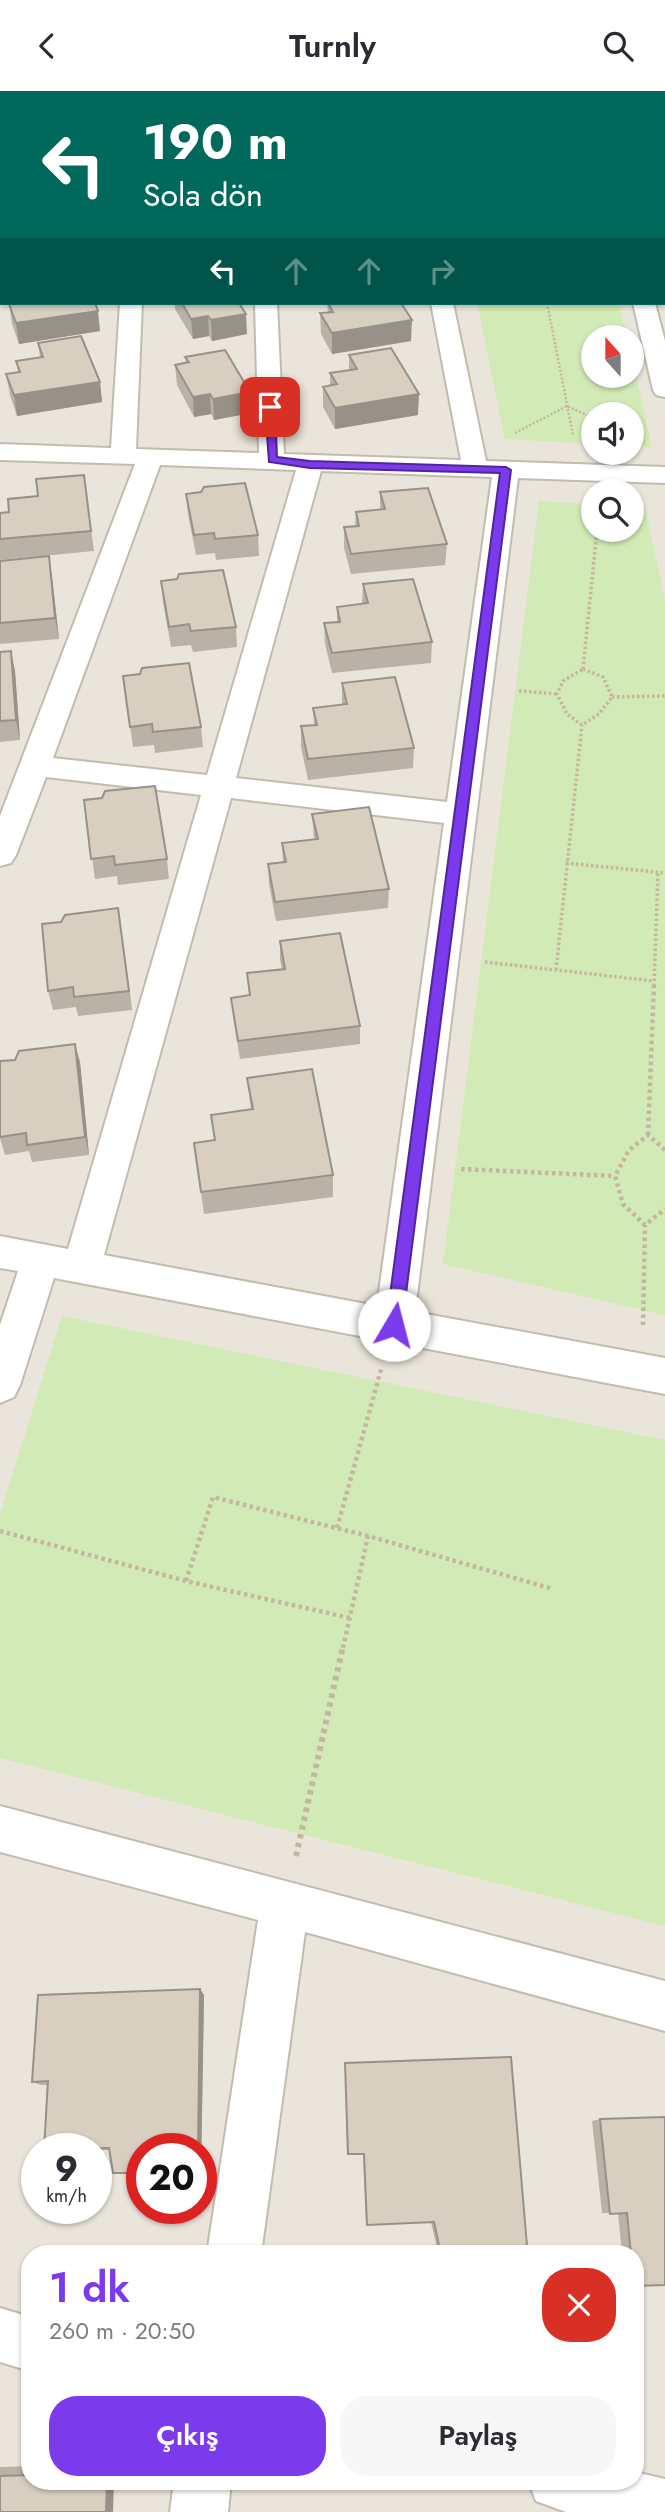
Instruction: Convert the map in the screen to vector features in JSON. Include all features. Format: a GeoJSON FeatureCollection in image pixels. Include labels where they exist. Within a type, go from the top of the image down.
{"type":"FeatureCollection","features":[{"type":"Feature","properties":{"kind":"lane"},"geometry":{"type":"LineString","coordinates":[[0,855],[35,766],[137,456],[131,305]]}},
{"type":"Feature","properties":{"kind":"lane"},"geometry":{"type":"LineString","coordinates":[[266,305],[272,460]]}},
{"type":"Feature","properties":{"kind":"lane"},"geometry":{"type":"LineString","coordinates":[[394,1325],[462,814],[490,470],[443,305]]}},
{"type":"Feature","properties":{"kind":"lane"},"geometry":{"type":"LineString","coordinates":[[644,305],[665,390]]}},
{"type":"Feature","properties":{"kind":"lane"},"geometry":{"type":"LineString","coordinates":[[0,452],[272,460],[310,465],[662,475],[665,501]]}},
{"type":"Feature","properties":{"kind":"lane"},"geometry":{"type":"LineString","coordinates":[[82,1267],[310,465]]}},
{"type":"Feature","properties":{"kind":"lane"},"geometry":{"type":"LineString","coordinates":[[35,766],[462,814]]}},
{"type":"Feature","properties":{"kind":"lane"},"geometry":{"type":"LineString","coordinates":[[0,1252],[653,1373]]}},
{"type":"Feature","properties":{"kind":"lane"},"geometry":{"type":"LineString","coordinates":[[0,1385],[41,1259]]}},
{"type":"Feature","properties":{"kind":"lane"},"geometry":{"type":"LineString","coordinates":[[0,1829],[665,2006]]}},
{"type":"Feature","properties":{"kind":"lane"},"geometry":{"type":"LineString","coordinates":[[235,2245],[285,1903]]}},
{"type":"Feature","properties":{"kind":"lane"},"geometry":{"type":"LineString","coordinates":[[0,2335],[21,2341]]}},
{"type":"Feature","properties":{"kind":"lane"},"geometry":{"type":"LineString","coordinates":[[199,2512],[202,2490]]}},
{"type":"Feature","properties":{"kind":"lane"},"geometry":{"type":"LineString","coordinates":[[592,2490],[665,2508]]}},
{"type":"Feature","properties":{"kind":"path"},"geometry":{"type":"LineString","coordinates":[[548,305],[581,474]]}},
{"type":"Feature","properties":{"kind":"path"},"geometry":{"type":"LineString","coordinates":[[567,406],[581,412]]}},
{"type":"Feature","properties":{"kind":"path"},"geometry":{"type":"LineString","coordinates":[[505,439],[567,406]]}},
{"type":"Feature","properties":{"kind":"path"},"geometry":{"type":"LineString","coordinates":[[583,669],[596,542]]}},
{"type":"Feature","properties":{"kind":"path"},"geometry":{"type":"LineString","coordinates":[[583,669],[603,677],[612,697]]}},
{"type":"Feature","properties":{"kind":"path"},"geometry":{"type":"LineString","coordinates":[[582,725],[567,714],[557,694],[563,681],[583,669]]}},
{"type":"Feature","properties":{"kind":"path"},"geometry":{"type":"LineString","coordinates":[[612,697],[665,696]]}},
{"type":"Feature","properties":{"kind":"path"},"geometry":{"type":"LineString","coordinates":[[582,725],[599,714],[612,697]]}},
{"type":"Feature","properties":{"kind":"path"},"geometry":{"type":"LineString","coordinates":[[556,970],[582,725]]}},
{"type":"Feature","properties":{"kind":"path"},"geometry":{"type":"LineString","coordinates":[[566,863],[665,873]]}},
{"type":"Feature","properties":{"kind":"path"},"geometry":{"type":"LineString","coordinates":[[653,1373],[645,1225],[623,1204],[615,1176],[629,1150],[648,1135],[658,872]]}},
{"type":"Feature","properties":{"kind":"path"},"geometry":{"type":"LineString","coordinates":[[443,957],[654,981]]}},
{"type":"Feature","properties":{"kind":"path"},"geometry":{"type":"LineString","coordinates":[[648,1135],[665,1150]]}},
{"type":"Feature","properties":{"kind":"path"},"geometry":{"type":"LineString","coordinates":[[415,1167],[615,1176]]}},
{"type":"Feature","properties":{"kind":"path"},"geometry":{"type":"LineString","coordinates":[[645,1225],[665,1209]]}},
{"type":"Feature","properties":{"kind":"path"},"geometry":{"type":"LineString","coordinates":[[337,1528],[394,1325]]}},
{"type":"Feature","properties":{"kind":"path"},"geometry":{"type":"LineString","coordinates":[[186,1580],[213,1497],[368,1536],[553,1589]]}},
{"type":"Feature","properties":{"kind":"path"},"geometry":{"type":"LineString","coordinates":[[0,1531],[186,1580],[350,1618]]}},
{"type":"Feature","properties":{"kind":"path"},"geometry":{"type":"LineString","coordinates":[[285,1903],[368,1536]]}},
{"type":"Feature","properties":{"kind":"shaded area"},"geometry":{"type":"Polygon","coordinates":[[[0,305],[665,305],[665,2512],[0,2512],[0,305]]]}},
{"type":"Feature","properties":{"kind":"green space"},"geometry":{"type":"Polygon","coordinates":[[[477,305],[619,305],[624,325],[581,325],[581,389],[639,389],[642,402],[581,402],[581,443],[505,439],[477,305]]]}},
{"type":"Feature","properties":{"kind":"green space"},"geometry":{"type":"Polygon","coordinates":[[[644,411],[652,447],[644,447],[644,411]]]}},
{"type":"Feature","properties":{"kind":"green space"},"geometry":{"type":"Polygon","coordinates":[[[539,501],[581,503],[581,542],[644,542],[645,507],[665,601],[665,1315],[443,1264],[539,501]]]}},
{"type":"Feature","properties":{"kind":"green space"},"geometry":{"type":"Polygon","coordinates":[[[62,1316],[665,1440],[665,1926],[0,1758],[0,1514],[62,1316]]]}},
{"type":"Feature","properties":{"kind":"building"},"geometry":{"type":"Polygon","coordinates":[[[9,305],[96,305],[98,311],[16,323],[9,305]]]}},
{"type":"Feature","properties":{"kind":"building"},"geometry":{"type":"Polygon","coordinates":[[[183,305],[240,305],[246,314],[211,320],[208,316],[191,319],[183,305]]]}},
{"type":"Feature","properties":{"kind":"building"},"geometry":{"type":"Polygon","coordinates":[[[329,305],[402,305],[412,320],[332,333],[320,313],[333,312],[329,305]]]}},
{"type":"Feature","properties":{"kind":"building"},"geometry":{"type":"Polygon","coordinates":[[[81,336],[100,382],[14,395],[6,374],[20,372],[16,361],[43,357],[38,343],[81,336]]]}},
{"type":"Feature","properties":{"kind":"building"},"geometry":{"type":"Polygon","coordinates":[[[391,348],[419,394],[335,408],[323,387],[337,384],[330,373],[357,369],[349,355],[391,348]]]}},
{"type":"Feature","properties":{"kind":"building"},"geometry":{"type":"Polygon","coordinates":[[[225,350],[250,392],[213,399],[210,394],[193,397],[175,365],[189,362],[185,357],[225,350]]]}},
{"type":"Feature","properties":{"kind":"building"},"geometry":{"type":"Polygon","coordinates":[[[84,475],[91,531],[0,539],[0,513],[9,512],[8,499],[38,496],[36,479],[84,475]]]}},
{"type":"Feature","properties":{"kind":"building"},"geometry":{"type":"Polygon","coordinates":[[[245,483],[258,535],[215,539],[214,533],[194,535],[186,494],[201,492],[204,487],[245,483]]]}},
{"type":"Feature","properties":{"kind":"building"},"geometry":{"type":"Polygon","coordinates":[[[428,488],[447,544],[351,554],[344,527],[359,526],[356,512],[385,509],[380,492],[428,488]]]}},
{"type":"Feature","properties":{"kind":"building"},"geometry":{"type":"Polygon","coordinates":[[[49,556],[55,618],[0,623],[0,561],[49,556]]]}},
{"type":"Feature","properties":{"kind":"building"},"geometry":{"type":"Polygon","coordinates":[[[223,570],[236,627],[191,631],[189,624],[169,627],[161,581],[177,579],[179,574],[223,570]]]}},
{"type":"Feature","properties":{"kind":"building"},"geometry":{"type":"Polygon","coordinates":[[[413,579],[432,642],[332,653],[324,623],[340,622],[337,607],[368,603],[363,584],[413,579]]]}},
{"type":"Feature","properties":{"kind":"building"},"geometry":{"type":"Polygon","coordinates":[[[11,651],[16,720],[0,721],[0,652],[11,651]]]}},
{"type":"Feature","properties":{"kind":"building"},"geometry":{"type":"Polygon","coordinates":[[[189,663],[201,727],[153,732],[152,724],[130,727],[123,676],[140,674],[142,668],[189,663]]]}},
{"type":"Feature","properties":{"kind":"building"},"geometry":{"type":"Polygon","coordinates":[[[395,677],[414,748],[308,759],[301,726],[317,725],[313,708],[347,704],[342,683],[395,677]]]}},
{"type":"Feature","properties":{"kind":"building"},"geometry":{"type":"Polygon","coordinates":[[[155,786],[167,859],[115,865],[114,856],[91,859],[84,800],[102,798],[105,791],[155,786]]]}},
{"type":"Feature","properties":{"kind":"building"},"geometry":{"type":"Polygon","coordinates":[[[369,807],[389,889],[275,902],[268,864],[286,862],[282,843],[318,839],[312,814],[369,807]]]}},
{"type":"Feature","properties":{"kind":"building"},"geometry":{"type":"Polygon","coordinates":[[[118,908],[129,991],[74,997],[73,987],[48,991],[42,924],[61,922],[65,915],[118,908]]]}},
{"type":"Feature","properties":{"kind":"building"},"geometry":{"type":"Polygon","coordinates":[[[340,933],[360,1026],[238,1041],[231,998],[250,995],[247,973],[285,969],[280,941],[340,933]]]}},
{"type":"Feature","properties":{"kind":"building"},"geometry":{"type":"Polygon","coordinates":[[[75,1044],[85,1137],[27,1145],[26,1133],[0,1137],[0,1061],[15,1060],[19,1051],[75,1044]]]}},
{"type":"Feature","properties":{"kind":"building"},"geometry":{"type":"Polygon","coordinates":[[[312,1069],[333,1175],[201,1192],[194,1143],[215,1140],[211,1115],[253,1109],[247,1078],[312,1069]]]}},
{"type":"Feature","properties":{"kind":"building"},"geometry":{"type":"Polygon","coordinates":[[[200,1989],[198,2133],[126,2133],[126,2173],[113,2173],[112,2133],[45,2133],[48,2081],[32,2082],[38,1995],[200,1989]]]}},
{"type":"Feature","properties":{"kind":"building"},"geometry":{"type":"Polygon","coordinates":[[[511,2057],[527,2245],[439,2245],[434,2222],[367,2225],[364,2154],[348,2154],[345,2063],[511,2057]]]}},
{"type":"Feature","properties":{"kind":"building"},"geometry":{"type":"Polygon","coordinates":[[[665,2117],[665,2285],[644,2286],[644,2245],[630,2245],[627,2213],[610,2214],[600,2119],[665,2117]]]}},
{"type":"Feature","properties":{"kind":"building"},"geometry":{"type":"Polygon","coordinates":[[[21,2475],[21,2490],[107,2490],[106,2512],[0,2512],[0,2476],[21,2475]]]}},
{"type":"Feature","properties":{"kind":"route"},"geometry":{"type":"LineString","coordinates":[[270,407],[272,460],[310,465],[506,470],[394,1325]]}}]}
